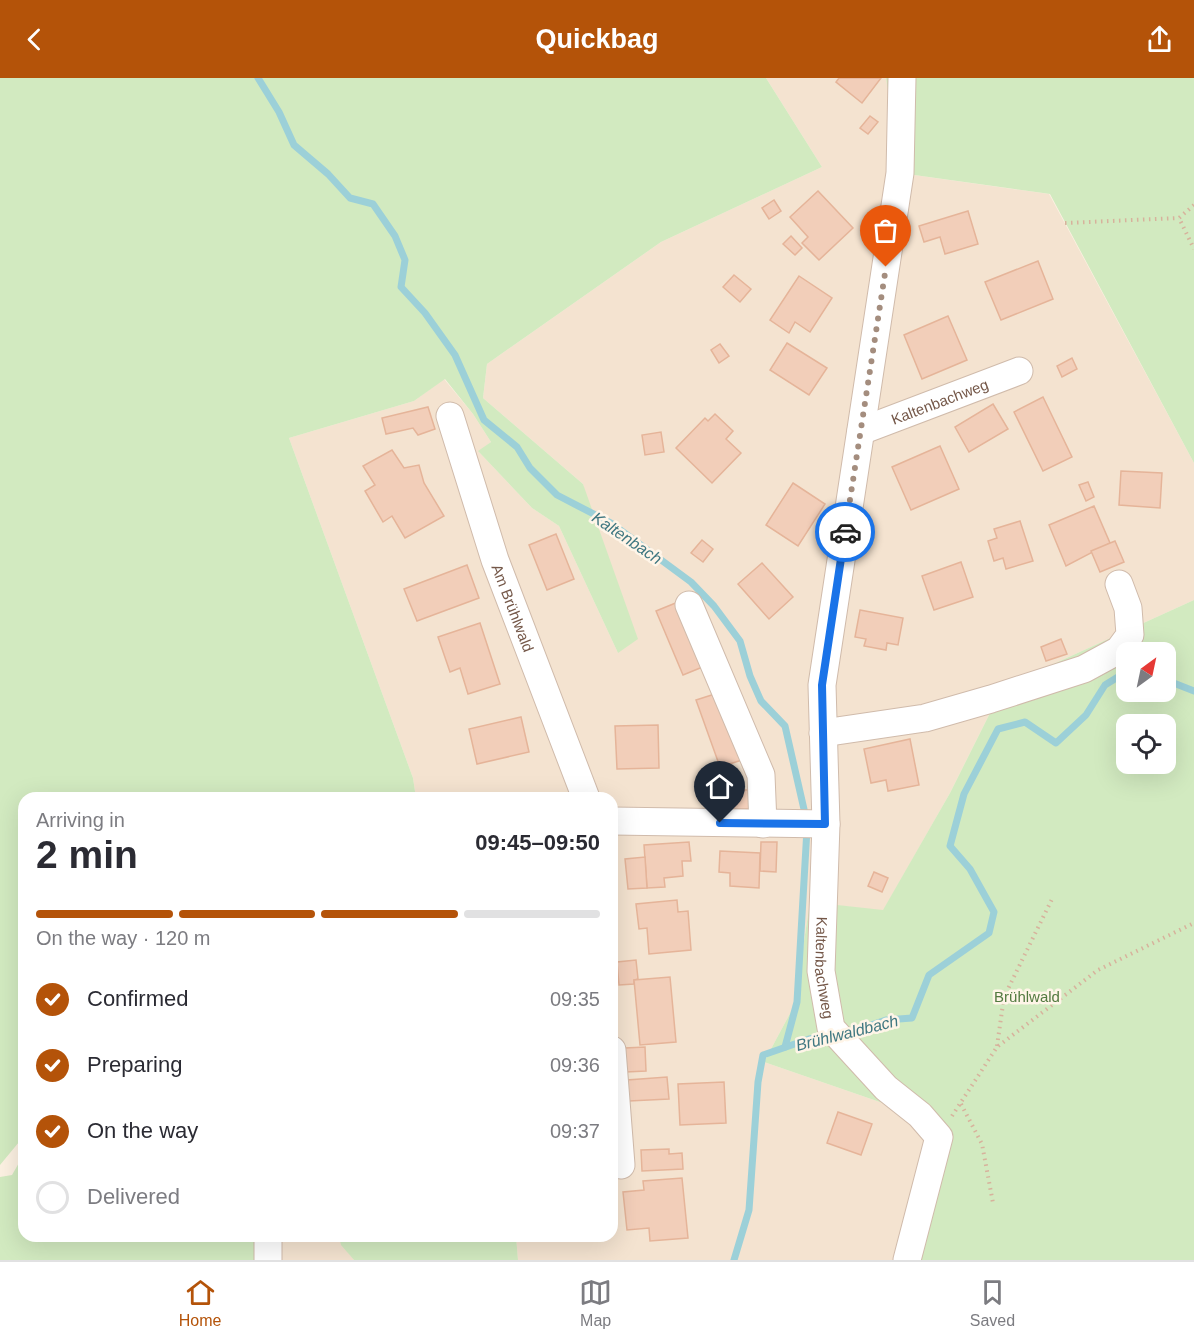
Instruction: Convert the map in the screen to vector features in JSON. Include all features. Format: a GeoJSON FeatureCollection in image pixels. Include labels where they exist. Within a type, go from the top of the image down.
{"type":"FeatureCollection","features":[{"type":"Feature","properties":{"kind":"street","name":"Kaltenbachweg"},"geometry":{"type":"LineString","coordinates":[[902,78],[900,173],[822,685],[825,824],[821,971],[831,1028],[886,1088],[920,1115],[939,1137]]}},
{"type":"Feature","properties":{"kind":"street","name":"Kaltenbachweg"},"geometry":{"type":"LineString","coordinates":[[861,431],[1019,371]]}},
{"type":"Feature","properties":{"kind":"street","name":"Am Brühlwald"},"geometry":{"type":"LineString","coordinates":[[450,416],[495,560],[584,792]]}},
{"type":"Feature","properties":{"kind":"street"},"geometry":{"type":"LineString","coordinates":[[823,733],[925,718],[1084,669],[1119,650],[1130,635],[1128,608],[1119,584]]}},
{"type":"Feature","properties":{"kind":"street"},"geometry":{"type":"LineString","coordinates":[[689,605],[761,776],[763,824]]}},
{"type":"Feature","properties":{"kind":"street"},"geometry":{"type":"LineString","coordinates":[[618,821],[825,824]]}},
{"type":"Feature","properties":{"kind":"street"},"geometry":{"type":"LineString","coordinates":[[618,1127],[621,1165]]}},
{"type":"Feature","properties":{"kind":"street"},"geometry":{"type":"LineString","coordinates":[[907,1260],[939,1137]]}},
{"type":"Feature","properties":{"kind":"street"},"geometry":{"type":"LineString","coordinates":[[268,1242],[268,1260]]}},
{"type":"Feature","properties":{"kind":"path"},"geometry":{"type":"LineString","coordinates":[[1065,223],[1179,218],[1194,205]]}},
{"type":"Feature","properties":{"kind":"path"},"geometry":{"type":"LineString","coordinates":[[1179,218],[1194,249]]}},
{"type":"Feature","properties":{"kind":"path"},"geometry":{"type":"LineString","coordinates":[[997,1047],[1004,997],[1053,897]]}},
{"type":"Feature","properties":{"kind":"path"},"geometry":{"type":"LineString","coordinates":[[939,1137],[997,1047],[1098,970],[1194,923]]}},
{"type":"Feature","properties":{"kind":"path"},"geometry":{"type":"LineString","coordinates":[[961,1103],[982,1144],[993,1203]]}},
{"type":"Feature","properties":{"kind":"shaded area"},"geometry":{"type":"Polygon","coordinates":[[[766,78],[886,78],[900,173],[1049,194],[1194,463],[1194,600],[1003,687],[950,793],[883,911],[810,902],[794,1006],[764,1062],[900,1109],[947,1147],[920,1260],[518,1260],[516,1242],[618,1242],[618,792],[415,792],[413,778],[289,438],[414,401],[444,379],[473,414],[491,442],[479,452],[532,508],[559,526],[618,653],[583,484],[483,398],[487,364],[661,242],[822,167],[766,78]]]}},
{"type":"Feature","properties":{"kind":"shaded area"},"geometry":{"type":"Polygon","coordinates":[[[256,1242],[341,1242],[354,1260],[257,1260],[256,1242]]]}},
{"type":"Feature","properties":{"kind":"green space"},"geometry":{"type":"Polygon","coordinates":[[[0,78],[766,78],[822,167],[661,242],[487,364],[483,398],[583,484],[638,639],[618,653],[559,526],[532,508],[478,451],[491,442],[473,414],[445,379],[414,401],[289,438],[413,778],[415,792],[18,792],[18,1143],[0,1165],[0,78]]]}},
{"type":"Feature","properties":{"kind":"green space"},"geometry":{"type":"Polygon","coordinates":[[[886,78],[1194,78],[1194,463],[1050,194],[900,173],[886,78]]]}},
{"type":"Feature","properties":{"kind":"green space","name":"Brühlwald"},"geometry":{"type":"Polygon","coordinates":[[[1194,600],[1194,1260],[920,1260],[947,1147],[900,1109],[764,1062],[794,1006],[810,902],[883,910],[950,793],[1003,687],[1194,600]]]}},
{"type":"Feature","properties":{"kind":"green space"},"geometry":{"type":"Polygon","coordinates":[[[18,1164],[18,1242],[256,1242],[257,1260],[0,1260],[0,1177],[12,1175],[18,1164]]]}},
{"type":"Feature","properties":{"kind":"green space"},"geometry":{"type":"Polygon","coordinates":[[[340,1242],[516,1242],[518,1260],[354,1260],[340,1242]]]}},
{"type":"Feature","properties":{"kind":"building"},"geometry":{"type":"Polygon","coordinates":[[[839,78],[881,78],[862,103],[836,82],[839,78]]]}},
{"type":"Feature","properties":{"kind":"building"},"geometry":{"type":"Polygon","coordinates":[[[870,116],[878,122],[868,134],[860,128],[870,116]]]}},
{"type":"Feature","properties":{"kind":"building"},"geometry":{"type":"Polygon","coordinates":[[[818,191],[853,228],[819,260],[802,243],[808,237],[790,217],[818,191]]]}},
{"type":"Feature","properties":{"kind":"building"},"geometry":{"type":"Polygon","coordinates":[[[774,200],[781,211],[769,219],[762,208],[774,200]]]}},
{"type":"Feature","properties":{"kind":"building"},"geometry":{"type":"Polygon","coordinates":[[[968,211],[978,244],[945,254],[940,237],[924,242],[919,226],[968,211]]]}},
{"type":"Feature","properties":{"kind":"building"},"geometry":{"type":"Polygon","coordinates":[[[791,236],[802,248],[795,255],[783,244],[791,236]]]}},
{"type":"Feature","properties":{"kind":"building"},"geometry":{"type":"Polygon","coordinates":[[[1038,261],[1053,299],[1001,320],[985,282],[1038,261]]]}},
{"type":"Feature","properties":{"kind":"building"},"geometry":{"type":"Polygon","coordinates":[[[734,275],[751,289],[740,302],[723,287],[734,275]]]}},
{"type":"Feature","properties":{"kind":"building"},"geometry":{"type":"Polygon","coordinates":[[[799,276],[832,298],[810,332],[795,322],[789,333],[770,320],[799,276]]]}},
{"type":"Feature","properties":{"kind":"building"},"geometry":{"type":"Polygon","coordinates":[[[948,316],[967,360],[922,379],[904,335],[948,316]]]}},
{"type":"Feature","properties":{"kind":"building"},"geometry":{"type":"Polygon","coordinates":[[[787,343],[827,368],[809,395],[770,370],[787,343]]]}},
{"type":"Feature","properties":{"kind":"building"},"geometry":{"type":"Polygon","coordinates":[[[720,344],[729,356],[719,363],[711,350],[720,344]]]}},
{"type":"Feature","properties":{"kind":"building"},"geometry":{"type":"Polygon","coordinates":[[[1072,358],[1077,369],[1062,377],[1057,366],[1072,358]]]}},
{"type":"Feature","properties":{"kind":"building"},"geometry":{"type":"Polygon","coordinates":[[[1043,397],[1072,457],[1043,471],[1014,412],[1043,397]]]}},
{"type":"Feature","properties":{"kind":"building"},"geometry":{"type":"Polygon","coordinates":[[[993,404],[1008,429],[969,452],[955,427],[993,404]]]}},
{"type":"Feature","properties":{"kind":"building"},"geometry":{"type":"Polygon","coordinates":[[[428,407],[435,429],[418,435],[413,428],[386,434],[382,418],[428,407]]]}},
{"type":"Feature","properties":{"kind":"building"},"geometry":{"type":"Polygon","coordinates":[[[715,414],[733,431],[726,439],[741,453],[712,483],[676,448],[705,418],[708,421],[715,414]]]}},
{"type":"Feature","properties":{"kind":"building"},"geometry":{"type":"Polygon","coordinates":[[[661,432],[664,452],[645,455],[642,435],[661,432]]]}},
{"type":"Feature","properties":{"kind":"building"},"geometry":{"type":"Polygon","coordinates":[[[940,446],[959,489],[911,510],[892,467],[940,446]]]}},
{"type":"Feature","properties":{"kind":"building"},"geometry":{"type":"Polygon","coordinates":[[[392,450],[404,468],[419,465],[424,483],[444,516],[405,538],[392,516],[383,522],[365,491],[375,485],[363,466],[392,450]]]}},
{"type":"Feature","properties":{"kind":"building"},"geometry":{"type":"Polygon","coordinates":[[[1121,471],[1162,473],[1160,508],[1119,505],[1121,471]]]}},
{"type":"Feature","properties":{"kind":"building"},"geometry":{"type":"Polygon","coordinates":[[[1088,482],[1094,497],[1086,501],[1079,485],[1088,482]]]}},
{"type":"Feature","properties":{"kind":"building"},"geometry":{"type":"Polygon","coordinates":[[[793,483],[825,504],[798,546],[766,525],[793,483]]]}},
{"type":"Feature","properties":{"kind":"building"},"geometry":{"type":"Polygon","coordinates":[[[1094,506],[1110,543],[1066,566],[1049,525],[1094,506]]]}},
{"type":"Feature","properties":{"kind":"building"},"geometry":{"type":"Polygon","coordinates":[[[1020,521],[1033,561],[1006,569],[1003,558],[994,561],[988,541],[997,538],[994,529],[1020,521]]]}},
{"type":"Feature","properties":{"kind":"building"},"geometry":{"type":"Polygon","coordinates":[[[556,534],[574,579],[547,590],[529,545],[556,534]]]}},
{"type":"Feature","properties":{"kind":"building"},"geometry":{"type":"Polygon","coordinates":[[[702,540],[713,549],[703,562],[691,553],[702,540]]]}},
{"type":"Feature","properties":{"kind":"building"},"geometry":{"type":"Polygon","coordinates":[[[1115,541],[1124,562],[1100,572],[1091,551],[1115,541]]]}},
{"type":"Feature","properties":{"kind":"building"},"geometry":{"type":"Polygon","coordinates":[[[961,562],[973,597],[934,610],[922,576],[961,562]]]}},
{"type":"Feature","properties":{"kind":"building"},"geometry":{"type":"Polygon","coordinates":[[[762,563],[793,597],[769,619],[738,584],[762,563]]]}},
{"type":"Feature","properties":{"kind":"building"},"geometry":{"type":"Polygon","coordinates":[[[467,565],[479,598],[417,621],[404,589],[467,565]]]}},
{"type":"Feature","properties":{"kind":"building"},"geometry":{"type":"Polygon","coordinates":[[[678,602],[705,666],[683,675],[656,611],[678,602]]]}},
{"type":"Feature","properties":{"kind":"building"},"geometry":{"type":"Polygon","coordinates":[[[860,610],[903,618],[898,645],[887,643],[886,650],[864,646],[866,639],[855,637],[860,610]]]}},
{"type":"Feature","properties":{"kind":"building"},"geometry":{"type":"Polygon","coordinates":[[[480,623],[500,684],[468,694],[460,668],[450,672],[438,637],[480,623]]]}},
{"type":"Feature","properties":{"kind":"building"},"geometry":{"type":"Polygon","coordinates":[[[1061,639],[1067,654],[1046,661],[1041,647],[1061,639]]]}},
{"type":"Feature","properties":{"kind":"building"},"geometry":{"type":"Polygon","coordinates":[[[718,693],[742,760],[720,767],[696,700],[718,693]]]}},
{"type":"Feature","properties":{"kind":"building"},"geometry":{"type":"Polygon","coordinates":[[[521,717],[529,752],[477,764],[469,729],[521,717]]]}},
{"type":"Feature","properties":{"kind":"building"},"geometry":{"type":"Polygon","coordinates":[[[658,725],[659,768],[617,769],[615,726],[658,725]]]}},
{"type":"Feature","properties":{"kind":"building"},"geometry":{"type":"Polygon","coordinates":[[[910,739],[919,785],[888,791],[886,780],[871,783],[864,749],[910,739]]]}},
{"type":"Feature","properties":{"kind":"building"},"geometry":{"type":"Polygon","coordinates":[[[707,790],[752,790],[753,809],[707,809],[707,790]]]}},
{"type":"Feature","properties":{"kind":"building"},"geometry":{"type":"Polygon","coordinates":[[[689,842],[691,861],[682,861],[683,876],[664,878],[665,887],[647,888],[644,845],[689,842]]]}},
{"type":"Feature","properties":{"kind":"building"},"geometry":{"type":"Polygon","coordinates":[[[761,842],[777,842],[776,872],[760,871],[761,842]]]}},
{"type":"Feature","properties":{"kind":"building"},"geometry":{"type":"Polygon","coordinates":[[[720,851],[760,853],[759,888],[730,886],[730,873],[719,872],[720,851]]]}},
{"type":"Feature","properties":{"kind":"building"},"geometry":{"type":"Polygon","coordinates":[[[645,857],[647,888],[628,889],[625,859],[645,857]]]}},
{"type":"Feature","properties":{"kind":"building"},"geometry":{"type":"Polygon","coordinates":[[[874,872],[888,878],[882,892],[868,886],[874,872]]]}},
{"type":"Feature","properties":{"kind":"building"},"geometry":{"type":"Polygon","coordinates":[[[677,900],[678,912],[688,911],[691,950],[649,954],[647,928],[639,929],[636,904],[677,900]]]}},
{"type":"Feature","properties":{"kind":"building"},"geometry":{"type":"Polygon","coordinates":[[[636,960],[638,979],[634,980],[634,984],[619,985],[618,962],[636,960]]]}},
{"type":"Feature","properties":{"kind":"building"},"geometry":{"type":"Polygon","coordinates":[[[670,977],[676,1042],[640,1045],[634,980],[670,977]]]}},
{"type":"Feature","properties":{"kind":"building"},"geometry":{"type":"Polygon","coordinates":[[[645,1047],[646,1071],[626,1072],[625,1048],[645,1047]]]}},
{"type":"Feature","properties":{"kind":"building"},"geometry":{"type":"Polygon","coordinates":[[[667,1077],[669,1099],[629,1101],[627,1080],[667,1077]]]}},
{"type":"Feature","properties":{"kind":"building"},"geometry":{"type":"Polygon","coordinates":[[[724,1082],[726,1123],[680,1125],[678,1084],[724,1082]]]}},
{"type":"Feature","properties":{"kind":"building"},"geometry":{"type":"Polygon","coordinates":[[[838,1112],[872,1124],[861,1155],[827,1143],[838,1112]]]}},
{"type":"Feature","properties":{"kind":"building"},"geometry":{"type":"Polygon","coordinates":[[[669,1149],[669,1154],[682,1153],[683,1169],[642,1171],[641,1150],[669,1149]]]}},
{"type":"Feature","properties":{"kind":"building"},"geometry":{"type":"Polygon","coordinates":[[[682,1178],[688,1238],[650,1241],[649,1228],[627,1230],[623,1192],[644,1190],[643,1181],[682,1178]]]}},
{"type":"Feature","properties":{"kind":"waterway","name":"Kaltenbach"},"geometry":{"type":"LineString","coordinates":[[258,78],[279,112],[294,145],[328,174],[350,198],[373,204],[395,236],[405,260],[401,287],[425,313],[455,355],[484,420],[517,447],[530,468],[557,495],[611,523],[691,582],[714,606],[740,641],[750,676],[761,701],[785,726],[806,818]]}},
{"type":"Feature","properties":{"kind":"waterway","name":"Brühlwaldbach"},"geometry":{"type":"LineString","coordinates":[[844,1034],[886,1020],[912,1018],[929,975],[989,933],[994,912],[970,869],[950,846],[964,794],[998,729],[1025,722],[1056,743],[1086,715],[1105,685],[1116,678]]}},
{"type":"Feature","properties":{"kind":"waterway","name":"Brühlwaldbach"},"geometry":{"type":"LineString","coordinates":[[1176,684],[1194,691]]}},
{"type":"Feature","properties":{"kind":"waterway","name":"Kaltenbach"},"geometry":{"type":"LineString","coordinates":[[785,1047],[797,1002],[807,829]]}},
{"type":"Feature","properties":{"kind":"waterway","name":"Brühlwaldbach"},"geometry":{"type":"LineString","coordinates":[[734,1260],[749,1210],[758,1082],[763,1055],[809,1039],[827,1036]]}},
{"type":"Feature","properties":{"kind":"way so far"},"geometry":{"type":"LineString","coordinates":[[845,532],[886,267]]}},
{"type":"Feature","properties":{"kind":"route"},"geometry":{"type":"LineString","coordinates":[[720,823],[825,824],[822,685],[845,532]]}}]}
